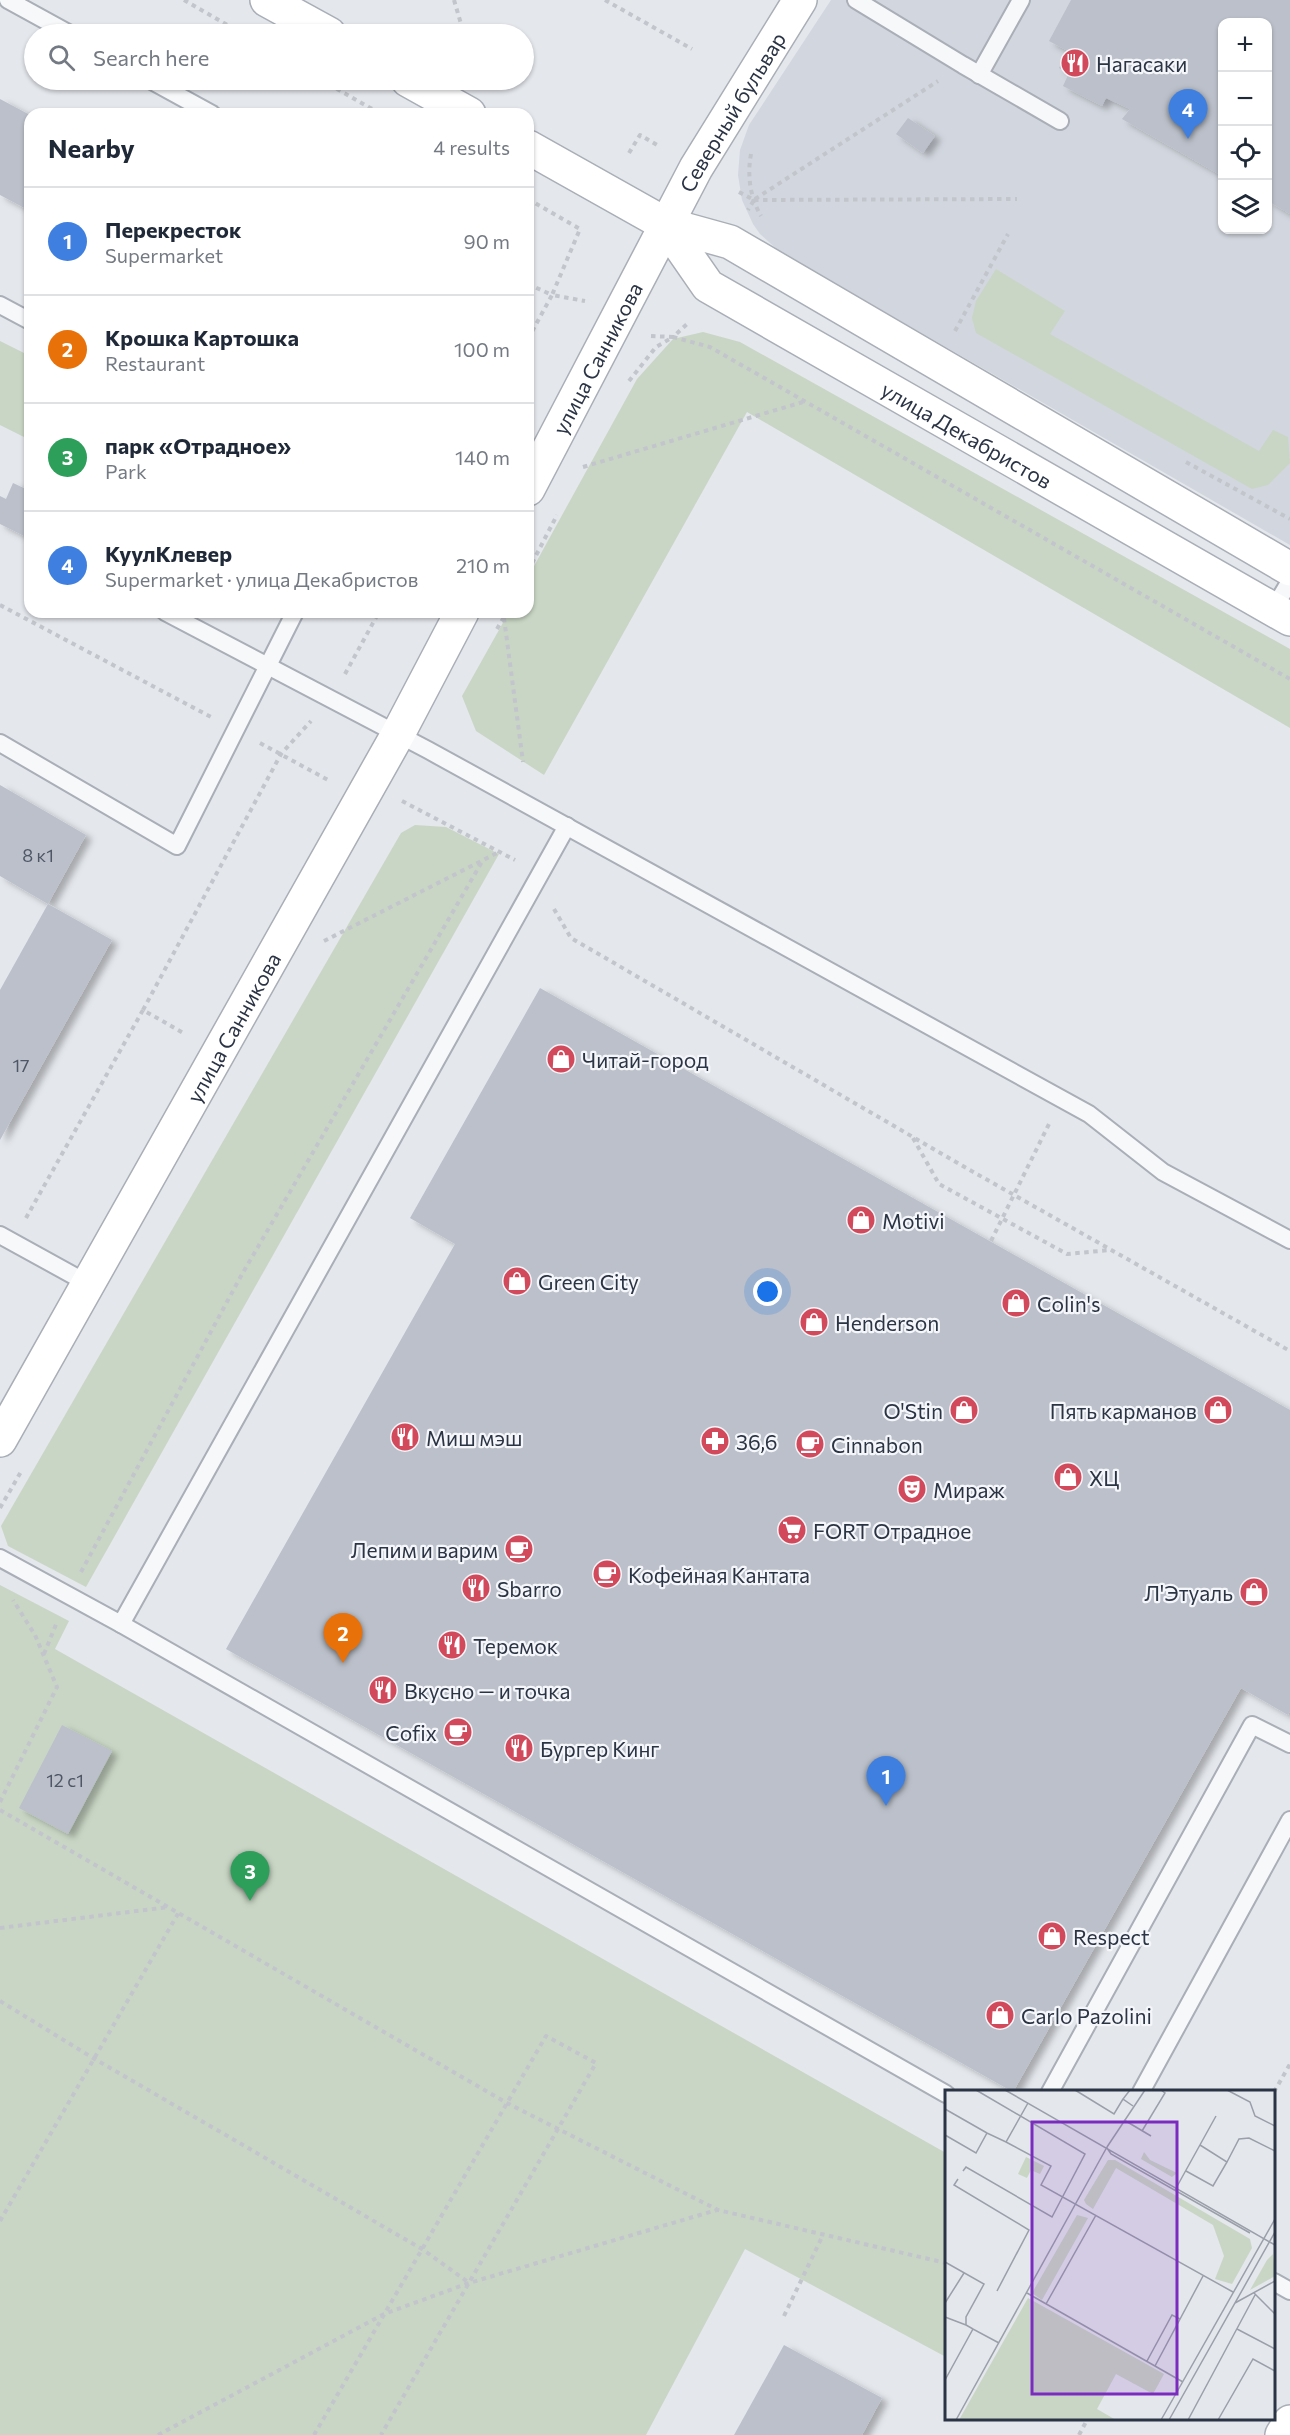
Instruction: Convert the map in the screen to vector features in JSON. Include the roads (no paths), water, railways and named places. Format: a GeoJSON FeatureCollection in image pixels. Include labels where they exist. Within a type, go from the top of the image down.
{"type":"FeatureCollection","features":[{"type":"Feature","properties":{"kind":"main road"},"geometry":{"type":"LineString","coordinates":[[267,0],[310,24]]}},
{"type":"Feature","properties":{"kind":"main road","name":"Северный бульвар"},"geometry":{"type":"LineString","coordinates":[[665,225],[696,168],[800,0]]}},
{"type":"Feature","properties":{"kind":"main road"},"geometry":{"type":"LineString","coordinates":[[426,90],[459,108]]}},
{"type":"Feature","properties":{"kind":"main road","name":"улица Декабристов"},"geometry":{"type":"LineString","coordinates":[[534,150],[665,225],[730,242],[1290,569]]}},
{"type":"Feature","properties":{"kind":"main road","name":"улица Декабристов"},"geometry":{"type":"LineString","coordinates":[[665,225],[708,286],[1282,614]]}},
{"type":"Feature","properties":{"kind":"main road","name":"улица Санникова"},"geometry":{"type":"LineString","coordinates":[[534,478],[665,225]]}},
{"type":"Feature","properties":{"kind":"main road","name":"улица Санникова"},"geometry":{"type":"LineString","coordinates":[[0,1440],[398,734],[459,618]]}},
{"type":"Feature","properties":{"kind":"main road"},"geometry":{"type":"LineString","coordinates":[[1282,2435],[1290,2422]]}},
{"type":"Feature","properties":{"kind":"lane"},"geometry":{"type":"LineString","coordinates":[[8,0],[52,24]]}},
{"type":"Feature","properties":{"kind":"lane"},"geometry":{"type":"LineString","coordinates":[[856,0],[1060,121]]}},
{"type":"Feature","properties":{"kind":"lane"},"geometry":{"type":"LineString","coordinates":[[979,75],[1020,0]]}},
{"type":"Feature","properties":{"kind":"lane"},"geometry":{"type":"LineString","coordinates":[[168,90],[201,108]]}},
{"type":"Feature","properties":{"kind":"lane"},"geometry":{"type":"LineString","coordinates":[[0,305],[24,318]]}},
{"type":"Feature","properties":{"kind":"lane"},"geometry":{"type":"LineString","coordinates":[[1282,614],[1290,581]]}},
{"type":"Feature","properties":{"kind":"lane"},"geometry":{"type":"LineString","coordinates":[[177,618],[398,734],[1089,1114],[1163,1172],[1290,1240]]}},
{"type":"Feature","properties":{"kind":"lane"},"geometry":{"type":"LineString","coordinates":[[0,743],[177,846],[292,618]]}},
{"type":"Feature","properties":{"kind":"lane"},"geometry":{"type":"LineString","coordinates":[[121,1624],[567,826]]}},
{"type":"Feature","properties":{"kind":"lane"},"geometry":{"type":"LineString","coordinates":[[6,1239],[87,1283]]}},
{"type":"Feature","properties":{"kind":"lane"},"geometry":{"type":"LineString","coordinates":[[0,1558],[121,1624],[945,2093]]}},
{"type":"Feature","properties":{"kind":"lane"},"geometry":{"type":"LineString","coordinates":[[1051,2090],[1252,1725],[1290,1744]]}},
{"type":"Feature","properties":{"kind":"lane"},"geometry":{"type":"LineString","coordinates":[[1142,2090],[1290,1820]]}},
{"type":"Feature","properties":{"kind":"lane"},"geometry":{"type":"LineString","coordinates":[[1275,2283],[1290,2291]]}},
{"type":"Feature","properties":{"kind":"place","name":"Нагасаки"},"geometry":{"type":"Point","coordinates":[1075,63]}},
{"type":"Feature","properties":{"kind":"place","name":"КуулКлевер"},"geometry":{"type":"Point","coordinates":[1188,139]}},
{"type":"Feature","properties":{"kind":"place","name":"Читай-город"},"geometry":{"type":"Point","coordinates":[561,1059]}},
{"type":"Feature","properties":{"kind":"place","name":"Motivi"},"geometry":{"type":"Point","coordinates":[861,1220]}},
{"type":"Feature","properties":{"kind":"place","name":"Green City"},"geometry":{"type":"Point","coordinates":[517,1281]}},
{"type":"Feature","properties":{"kind":"place","name":"Colin's"},"geometry":{"type":"Point","coordinates":[1016,1303]}},
{"type":"Feature","properties":{"kind":"place","name":"Henderson"},"geometry":{"type":"Point","coordinates":[814,1322]}},
{"type":"Feature","properties":{"kind":"place","name":"O'Stin"},"geometry":{"type":"Point","coordinates":[964,1410]}},
{"type":"Feature","properties":{"kind":"place","name":"Пять карманов"},"geometry":{"type":"Point","coordinates":[1218,1410]}},
{"type":"Feature","properties":{"kind":"place","name":"Миш мэш"},"geometry":{"type":"Point","coordinates":[405,1437]}},
{"type":"Feature","properties":{"kind":"place","name":"36,6"},"geometry":{"type":"Point","coordinates":[715,1441]}},
{"type":"Feature","properties":{"kind":"place","name":"Cinnabon"},"geometry":{"type":"Point","coordinates":[810,1444]}},
{"type":"Feature","properties":{"kind":"place","name":"ХЦ"},"geometry":{"type":"Point","coordinates":[1068,1477]}},
{"type":"Feature","properties":{"kind":"place","name":"Мираж"},"geometry":{"type":"Point","coordinates":[912,1489]}},
{"type":"Feature","properties":{"kind":"place","name":"FORT Отрадное"},"geometry":{"type":"Point","coordinates":[792,1530]}},
{"type":"Feature","properties":{"kind":"place","name":"Лепим и варим"},"geometry":{"type":"Point","coordinates":[519,1549]}},
{"type":"Feature","properties":{"kind":"place","name":"Кофейная Кантата"},"geometry":{"type":"Point","coordinates":[607,1574]}},
{"type":"Feature","properties":{"kind":"place","name":"Sbarro"},"geometry":{"type":"Point","coordinates":[476,1588]}},
{"type":"Feature","properties":{"kind":"place","name":"Л'Этуаль"},"geometry":{"type":"Point","coordinates":[1254,1592]}},
{"type":"Feature","properties":{"kind":"place","name":"Теремок"},"geometry":{"type":"Point","coordinates":[452,1645]}},
{"type":"Feature","properties":{"kind":"place","name":"Крошка Картошка"},"geometry":{"type":"Point","coordinates":[343,1663]}},
{"type":"Feature","properties":{"kind":"place","name":"Вкусно — и точка"},"geometry":{"type":"Point","coordinates":[383,1690]}},
{"type":"Feature","properties":{"kind":"place","name":"Cofix"},"geometry":{"type":"Point","coordinates":[458,1732]}},
{"type":"Feature","properties":{"kind":"place","name":"Бургер Кинг"},"geometry":{"type":"Point","coordinates":[519,1748]}},
{"type":"Feature","properties":{"kind":"place","name":"Перекресток"},"geometry":{"type":"Point","coordinates":[886,1806]}},
{"type":"Feature","properties":{"kind":"place","name":"парк «Отрадное»"},"geometry":{"type":"Point","coordinates":[250,1901]}},
{"type":"Feature","properties":{"kind":"place","name":"Respect"},"geometry":{"type":"Point","coordinates":[1052,1936]}},
{"type":"Feature","properties":{"kind":"place","name":"Carlo Pazolini"},"geometry":{"type":"Point","coordinates":[1000,2015]}}]}
